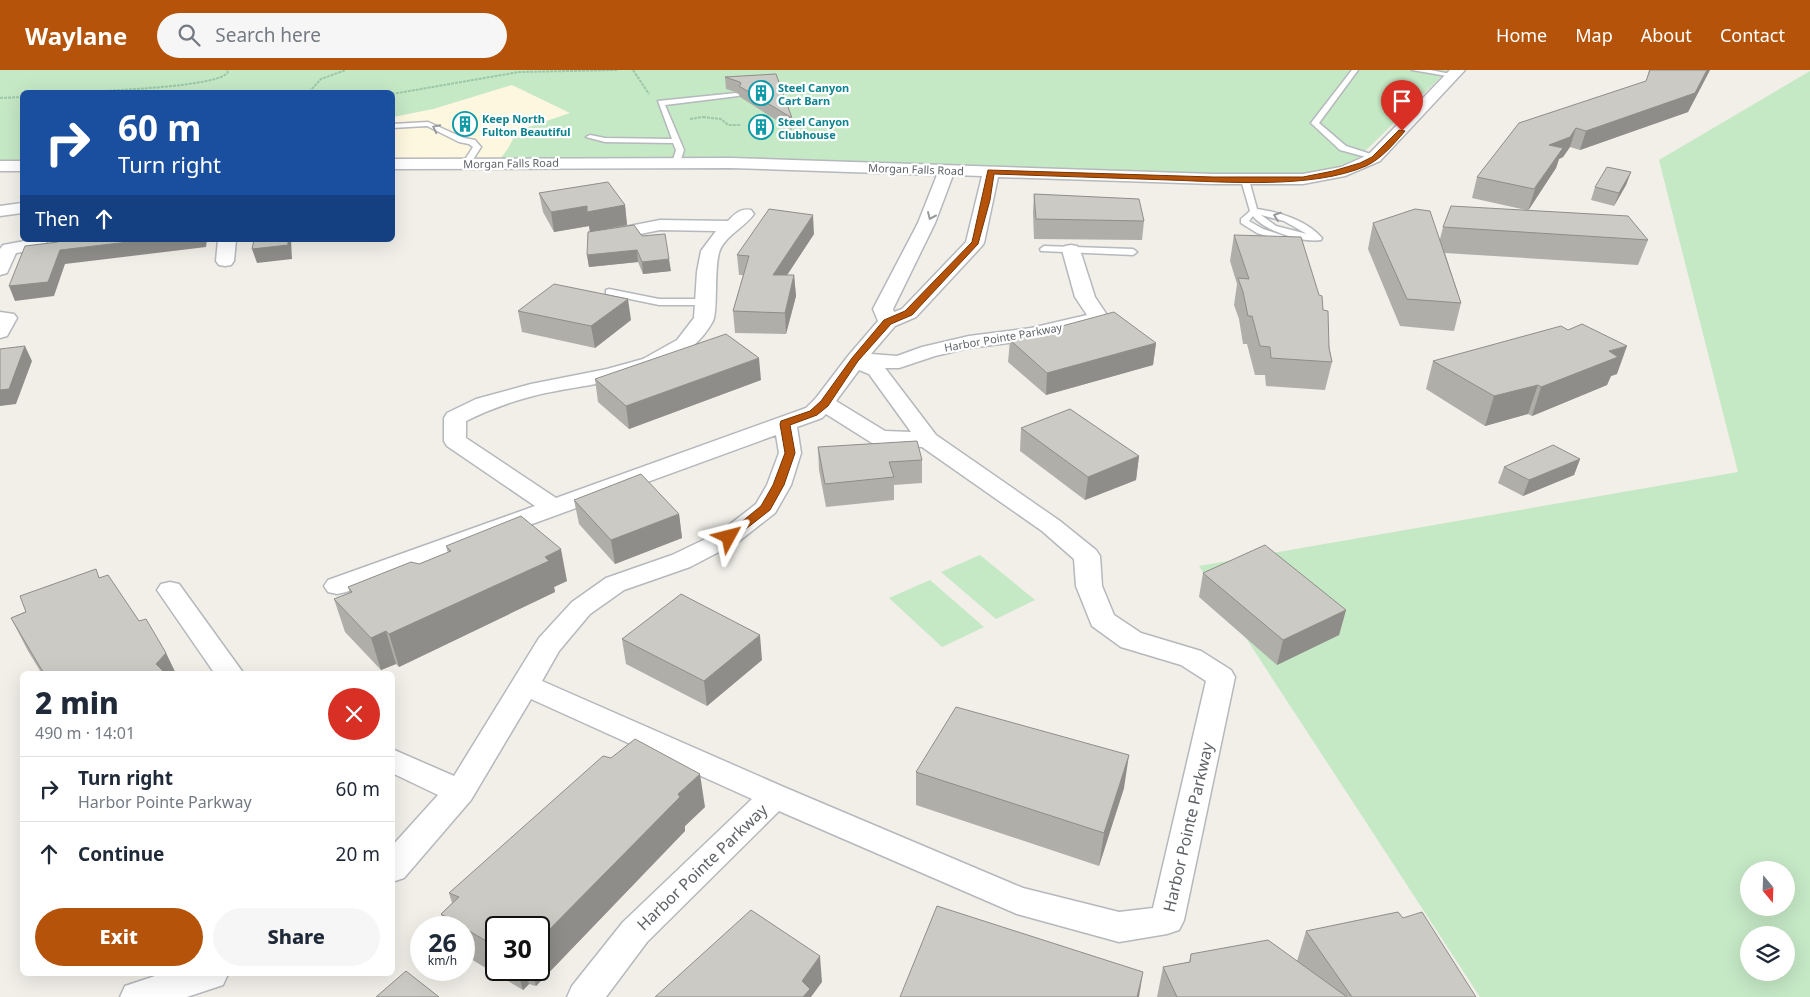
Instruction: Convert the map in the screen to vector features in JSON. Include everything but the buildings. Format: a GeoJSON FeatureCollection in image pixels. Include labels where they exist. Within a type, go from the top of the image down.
{"type":"FeatureCollection","features":[{"type":"Feature","properties":{"kind":"street","name":"Morgan Falls Road"},"geometry":{"type":"LineString","coordinates":[[395,164],[676,163],[1245,180],[1303,179],[1345,171],[1374,158],[1391,143],[1455,73]]}},
{"type":"Feature","properties":{"kind":"street"},"geometry":{"type":"LineString","coordinates":[[0,166],[20,166]]}},
{"type":"Feature","properties":{"kind":"street"},"geometry":{"type":"LineString","coordinates":[[888,322],[884,309],[938,201],[947,170]]}},
{"type":"Feature","properties":{"kind":"street"},"geometry":{"type":"LineString","coordinates":[[337,586],[814,413],[824,404],[855,360],[888,322],[909,313],[975,243],[991,171]]}},
{"type":"Feature","properties":{"kind":"street"},"geometry":{"type":"LineString","coordinates":[[0,211],[20,208]]}},
{"type":"Feature","properties":{"kind":"street"},"geometry":{"type":"LineString","coordinates":[[554,508],[455,441],[455,418],[484,404],[531,390],[610,375],[650,363],[684,344],[704,319],[706,272],[710,251],[721,236],[738,220],[660,225],[594,238]]}},
{"type":"Feature","properties":{"kind":"street"},"geometry":{"type":"LineString","coordinates":[[0,269],[4,250],[44,242]]}},
{"type":"Feature","properties":{"kind":"street"},"geometry":{"type":"LineString","coordinates":[[225,261],[227,242]]}},
{"type":"Feature","properties":{"kind":"street","name":"Harbor Pointe Parkway"},"geometry":{"type":"LineString","coordinates":[[855,360],[899,362],[929,351],[969,342],[1031,334],[1099,318],[1085,297],[1070,250]]}},
{"type":"Feature","properties":{"kind":"street"},"geometry":{"type":"LineString","coordinates":[[912,255],[961,259]]}},
{"type":"Feature","properties":{"kind":"street"},"geometry":{"type":"LineString","coordinates":[[899,279],[936,284]]}},
{"type":"Feature","properties":{"kind":"street"},"geometry":{"type":"LineString","coordinates":[[0,318],[7,318],[0,332]]}},
{"type":"Feature","properties":{"kind":"street"},"geometry":{"type":"LineString","coordinates":[[855,360],[876,370],[928,440]]}},
{"type":"Feature","properties":{"kind":"street"},"geometry":{"type":"LineString","coordinates":[[824,404],[880,438],[928,440]]}},
{"type":"Feature","properties":{"kind":"street"},"geometry":{"type":"LineString","coordinates":[[395,866],[460,792],[549,646],[581,608],[615,584],[681,561],[729,537],[766,508],[779,485],[790,453],[785,424]]}},
{"type":"Feature","properties":{"kind":"street","name":"Harbor Pointe Parkway"},"geometry":{"type":"LineString","coordinates":[[585,997],[635,932],[775,796],[1017,900],[1119,927],[1167,920],[1221,677],[1190,658],[1131,640],[1102,620],[1089,586],[1087,556],[1051,526],[928,440]]}},
{"type":"Feature","properties":{"kind":"street"},"geometry":{"type":"LineString","coordinates":[[170,590],[228,671]]}},
{"type":"Feature","properties":{"kind":"street"},"geometry":{"type":"LineString","coordinates":[[525,685],[775,796]]}},
{"type":"Feature","properties":{"kind":"street"},"geometry":{"type":"LineString","coordinates":[[395,761],[460,792]]}},
{"type":"Feature","properties":{"kind":"street"},"geometry":{"type":"LineString","coordinates":[[138,997],[204,976]]}},
{"type":"Feature","properties":{"kind":"lane"},"geometry":{"type":"LineString","coordinates":[[1355,70],[1315,123],[1343,148],[1374,158]]}},
{"type":"Feature","properties":{"kind":"lane"},"geometry":{"type":"LineString","coordinates":[[1415,70],[1455,73]]}},
{"type":"Feature","properties":{"kind":"lane"},"geometry":{"type":"LineString","coordinates":[[676,163],[680,150],[661,103],[736,95]]}},
{"type":"Feature","properties":{"kind":"lane"},"geometry":{"type":"LineString","coordinates":[[395,126],[428,124],[462,140],[472,142],[477,147],[466,164]]}},
{"type":"Feature","properties":{"kind":"lane"},"geometry":{"type":"LineString","coordinates":[[590,137],[605,140],[677,141]]}},
{"type":"Feature","properties":{"kind":"lane"},"geometry":{"type":"LineString","coordinates":[[1245,180],[1254,211],[1262,221],[1286,232],[1318,238],[1284,239],[1260,231],[1244,221],[1254,211]]}},
{"type":"Feature","properties":{"kind":"lane"},"geometry":{"type":"LineString","coordinates":[[1044,249],[1133,252]]}},
{"type":"Feature","properties":{"kind":"lane"},"geometry":{"type":"LineString","coordinates":[[609,292],[659,302],[704,302]]}},
{"type":"Feature","properties":{"kind":"path"},"geometry":{"type":"LineString","coordinates":[[115,90],[204,83],[226,76],[226,70]]}},
{"type":"Feature","properties":{"kind":"path"},"geometry":{"type":"LineString","coordinates":[[311,90],[321,79],[346,70]]}},
{"type":"Feature","properties":{"kind":"path"},"geometry":{"type":"LineString","coordinates":[[395,94],[525,72],[618,70]]}},
{"type":"Feature","properties":{"kind":"path"},"geometry":{"type":"LineString","coordinates":[[633,70],[651,97]]}},
{"type":"Feature","properties":{"kind":"path"},"geometry":{"type":"LineString","coordinates":[[0,98],[20,97]]}},
{"type":"Feature","properties":{"kind":"path"},"geometry":{"type":"LineString","coordinates":[[718,115],[728,125],[741,125]]}},
{"type":"Feature","properties":{"kind":"path"},"geometry":{"type":"LineString","coordinates":[[703,117],[721,119]]}},
{"type":"Feature","properties":{"kind":"shaded area"},"geometry":{"type":"Polygon","coordinates":[[[512,85],[571,113],[517,131],[509,147],[496,165],[395,166],[395,116],[434,109],[512,85]]]}},
{"type":"Feature","properties":{"kind":"green space"},"geometry":{"type":"Polygon","coordinates":[[[0,70],[1448,70],[1357,159],[1301,181],[903,168],[496,165],[509,147],[517,131],[570,113],[512,85],[433,109],[395,117],[395,90],[20,90],[20,168],[0,168],[0,70]]]}},
{"type":"Feature","properties":{"kind":"green space"},"geometry":{"type":"Polygon","coordinates":[[[1810,71],[1810,997],[1480,997],[1199,566],[1738,472],[1659,160],[1810,71]]]}},
{"type":"Feature","properties":{"kind":"green space"},"geometry":{"type":"Polygon","coordinates":[[[980,555],[1035,600],[996,619],[941,572],[980,555]]]}},
{"type":"Feature","properties":{"kind":"green space"},"geometry":{"type":"Polygon","coordinates":[[[930,580],[984,627],[942,647],[889,598],[930,580]]]}},
{"type":"Feature","properties":{"kind":"place","name":"Steel Canyon Cart Barn"},"geometry":{"type":"Point","coordinates":[761,93]}},
{"type":"Feature","properties":{"kind":"place","name":"Keep North Fulton Beautiful"},"geometry":{"type":"Point","coordinates":[465,124]}},
{"type":"Feature","properties":{"kind":"place","name":"Steel Canyon Clubhouse"},"geometry":{"type":"Point","coordinates":[761,127]}},
{"type":"Feature","properties":{"kind":"route"},"geometry":{"type":"LineString","coordinates":[[729,537],[766,508],[779,485],[790,453],[785,424],[814,413],[824,404],[855,360],[888,322],[909,313],[975,243],[991,171],[1213,179],[1303,179],[1324,176],[1362,165],[1374,158],[1402,131]]}}]}
